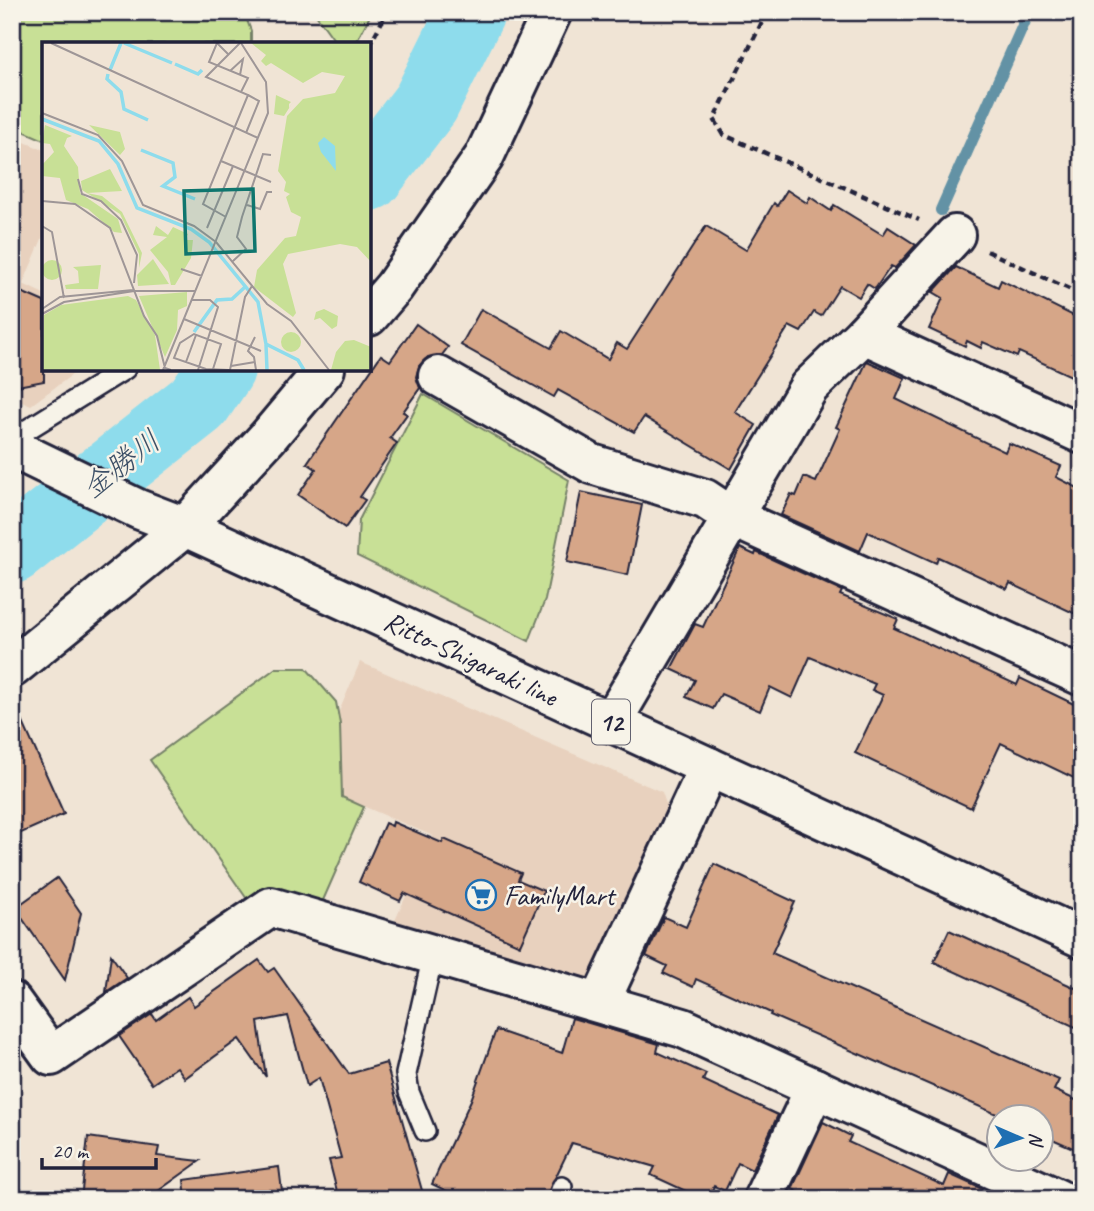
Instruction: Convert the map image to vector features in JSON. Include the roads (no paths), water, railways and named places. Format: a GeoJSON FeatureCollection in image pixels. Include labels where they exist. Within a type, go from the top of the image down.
{"type":"FeatureCollection","features":[{"type":"Feature","properties":{"kind":"street"},"geometry":{"type":"LineString","coordinates":[[371,314],[394,287],[484,157],[552,12]]}},
{"type":"Feature","properties":{"kind":"street"},"geometry":{"type":"LineString","coordinates":[[611,723],[809,387],[864,334],[955,235]]}},
{"type":"Feature","properties":{"kind":"street"},"geometry":{"type":"LineString","coordinates":[[864,334],[1082,433]]}},
{"type":"Feature","properties":{"kind":"street"},"geometry":{"type":"LineString","coordinates":[[12,668],[185,527],[323,371]]}},
{"type":"Feature","properties":{"kind":"street"},"geometry":{"type":"LineString","coordinates":[[438,376],[592,464],[705,499],[732,517],[1082,676]]}},
{"type":"Feature","properties":{"kind":"street","name":"Ritto-Shigaraki line"},"geometry":{"type":"LineString","coordinates":[[20,448],[138,509],[185,527],[1082,938]]}},
{"type":"Feature","properties":{"kind":"street"},"geometry":{"type":"LineString","coordinates":[[600,1002],[709,767]]}},
{"type":"Feature","properties":{"kind":"street"},"geometry":{"type":"LineString","coordinates":[[12,1002],[51,1056],[271,907],[683,1028],[1058,1199]]}},
{"type":"Feature","properties":{"kind":"street"},"geometry":{"type":"LineString","coordinates":[[763,1199],[815,1088]]}},
{"type":"Feature","properties":{"kind":"lane"},"geometry":{"type":"LineString","coordinates":[[20,448],[122,371]]}},
{"type":"Feature","properties":{"kind":"lane"},"geometry":{"type":"LineString","coordinates":[[425,1131],[409,1092],[406,1074],[433,955]]}},
{"type":"Feature","properties":{"kind":"waterway","name":"金勝川"},"geometry":{"type":"LineString","coordinates":[[371,174],[426,103],[471,12]]}},
{"type":"Feature","properties":{"kind":"waterway"},"geometry":{"type":"LineString","coordinates":[[941,210],[1029,12]]}},
{"type":"Feature","properties":{"kind":"waterway","name":"金勝川"},"geometry":{"type":"LineString","coordinates":[[12,550],[198,403],[220,371]]}},
{"type":"Feature","properties":{"kind":"place","name":"FamilyMart"},"geometry":{"type":"Point","coordinates":[481,895]}}]}
